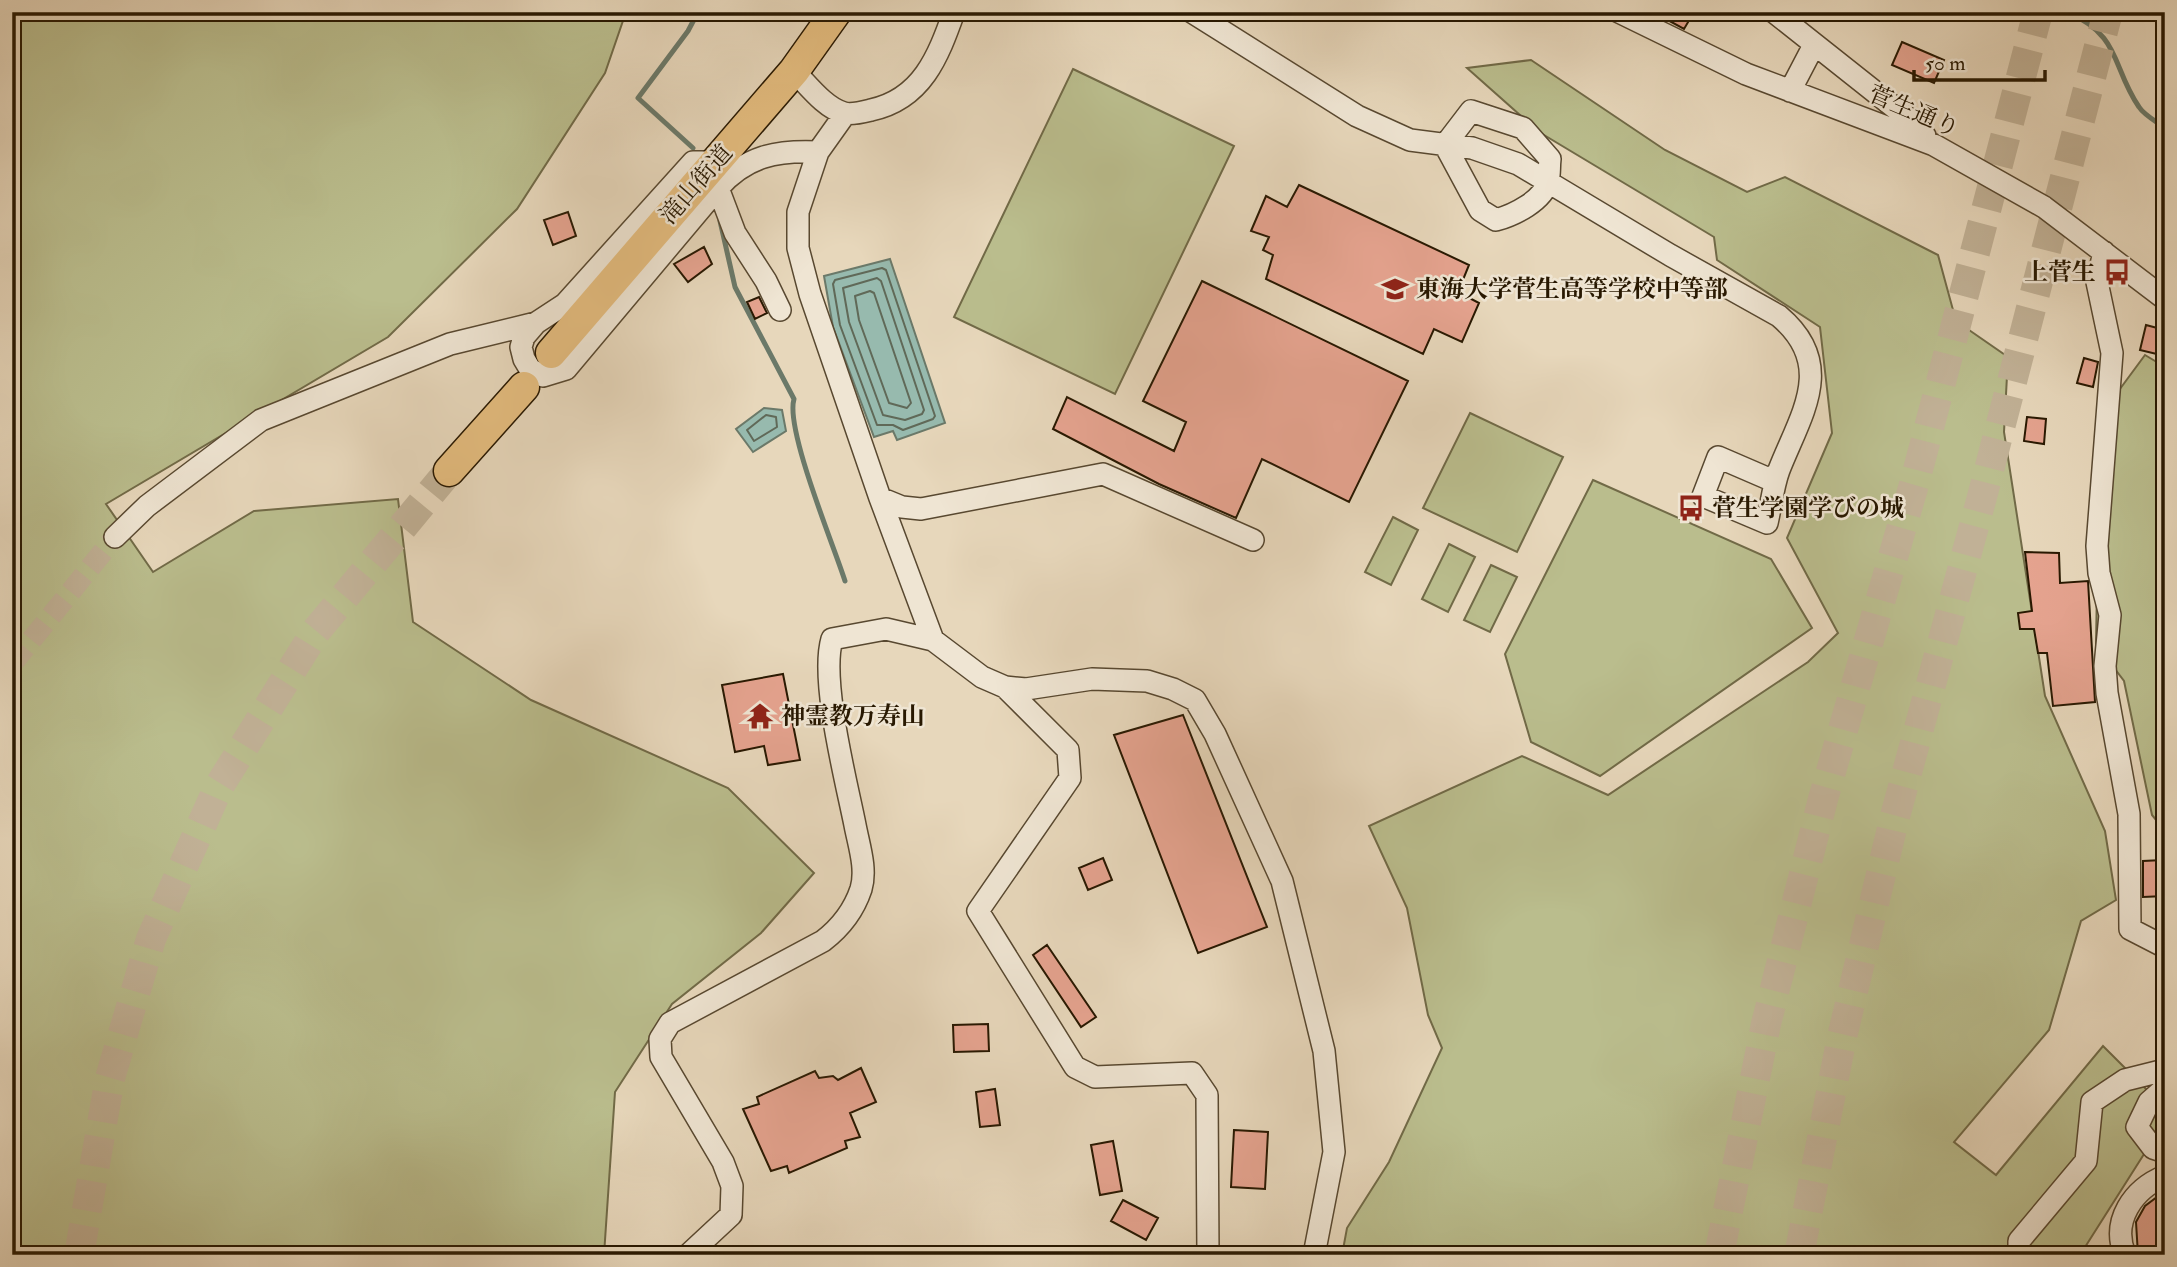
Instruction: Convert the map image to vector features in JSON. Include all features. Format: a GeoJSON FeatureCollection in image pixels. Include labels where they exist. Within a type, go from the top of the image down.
{"type":"FeatureCollection","features":[{"type":"Feature","properties":{"kind":"highway","name":"滝山街道"},"geometry":{"type":"LineString","coordinates":[[551,353],[717,175],[836,12]]}},
{"type":"Feature","properties":{"kind":"highway"},"geometry":{"type":"LineString","coordinates":[[449,471],[524,387]]}},
{"type":"Feature","properties":{"kind":"street"},"geometry":{"type":"LineString","coordinates":[[794,71],[831,107],[845,114],[897,103],[915,90],[943,43],[954,12]]}},
{"type":"Feature","properties":{"kind":"street","name":"菅生通り"},"geometry":{"type":"LineString","coordinates":[[1619,12],[1746,74],[1934,145],[2044,207],[2165,299]]}},
{"type":"Feature","properties":{"kind":"street"},"geometry":{"type":"LineString","coordinates":[[1774,12],[1909,119],[1934,145]]}},
{"type":"Feature","properties":{"kind":"street"},"geometry":{"type":"LineString","coordinates":[[1194,13],[1357,116],[1410,140],[1489,152],[1518,164],[1709,278],[1763,305],[1792,326],[1808,359],[1811,391],[1778,473]]}},
{"type":"Feature","properties":{"kind":"street"},"geometry":{"type":"LineString","coordinates":[[1790,91],[1814,45]]}},
{"type":"Feature","properties":{"kind":"street"},"geometry":{"type":"LineString","coordinates":[[1471,110],[1523,128],[1549,159],[1548,183],[1529,204],[1496,220],[1480,210],[1445,145],[1471,110]]}},
{"type":"Feature","properties":{"kind":"street"},"geometry":{"type":"LineString","coordinates":[[845,114],[818,152],[798,212],[798,248],[810,294],[892,533],[933,640]]}},
{"type":"Feature","properties":{"kind":"street"},"geometry":{"type":"LineString","coordinates":[[780,310],[766,281],[735,233],[717,175],[693,162],[565,304],[536,323],[524,337],[521,347],[530,369],[543,376],[555,375],[566,369],[717,175],[761,156],[788,151],[818,152]]}},
{"type":"Feature","properties":{"kind":"street"},"geometry":{"type":"LineString","coordinates":[[2104,252],[2097,282],[2112,353],[2097,546],[2099,573],[2110,615],[2105,666],[2107,693],[2129,814],[2130,929],[2165,947]]}},
{"type":"Feature","properties":{"kind":"street"},"geometry":{"type":"LineString","coordinates":[[116,537],[147,506],[261,420],[450,344],[536,323]]}},
{"type":"Feature","properties":{"kind":"street"},"geometry":{"type":"LineString","coordinates":[[880,498],[902,507],[920,509],[1103,474],[1253,540]]}},
{"type":"Feature","properties":{"kind":"street"},"geometry":{"type":"LineString","coordinates":[[688,1255],[730,1214],[732,1186],[723,1162],[661,1057],[660,1039],[670,1023],[823,941],[844,921],[861,888],[863,864],[838,745],[827,655],[832,639],[886,629],[933,640],[982,677],[1005,687],[1026,689],[1092,679],[1147,681],[1173,688],[1195,701],[1215,734],[1282,881],[1324,1051],[1334,1152],[1314,1255]]}},
{"type":"Feature","properties":{"kind":"street"},"geometry":{"type":"LineString","coordinates":[[1005,687],[1025,710],[1068,750],[1070,778],[978,911],[1075,1067],[1095,1077],[1192,1073],[1207,1094],[1208,1255]]}},
{"type":"Feature","properties":{"kind":"street"},"geometry":{"type":"LineString","coordinates":[[2019,1255],[2020,1241],[2086,1161],[2092,1102],[2124,1080],[2165,1070]]}},
{"type":"Feature","properties":{"kind":"street"},"geometry":{"type":"LineString","coordinates":[[2165,1087],[2149,1102],[2137,1127],[2153,1148],[2165,1152]]}},
{"type":"Feature","properties":{"kind":"street"},"geometry":{"type":"LineString","coordinates":[[2125,1255],[2120,1242],[2122,1216],[2148,1183],[2165,1176]]}},
{"type":"Feature","properties":{"kind":"green space"},"geometry":{"type":"Polygon","coordinates":[[[12,12],[626,12],[605,73],[517,209],[388,337],[106,504],[153,572],[254,511],[398,499],[413,622],[531,700],[728,788],[814,873],[761,933],[672,1004],[615,1092],[604,1255],[12,1255],[12,12]]]}},
{"type":"Feature","properties":{"kind":"green space"},"geometry":{"type":"Polygon","coordinates":[[[1531,60],[1665,150],[1747,192],[1785,177],[1938,255],[1956,321],[2008,357],[2004,432],[2045,696],[2105,831],[2116,900],[2081,921],[2049,1030],[1954,1142],[1996,1175],[2103,1046],[2165,1108],[2165,1121],[2080,1255],[1342,1255],[1347,1228],[1389,1162],[1442,1048],[1428,1015],[1407,908],[1369,826],[1522,756],[1608,795],[1808,662],[1838,633],[1787,538],[1832,433],[1820,327],[1717,260],[1714,237],[1539,132],[1467,68],[1531,60]]]}},
{"type":"Feature","properties":{"kind":"green space"},"geometry":{"type":"Polygon","coordinates":[[[1073,69],[1234,146],[1115,394],[954,317],[1073,69]]]}},
{"type":"Feature","properties":{"kind":"green space"},"geometry":{"type":"Polygon","coordinates":[[[2145,355],[2165,367],[2165,831],[2152,815],[2124,681],[2096,644],[2100,416],[2145,355]]]}},
{"type":"Feature","properties":{"kind":"green space"},"geometry":{"type":"Polygon","coordinates":[[[1470,413],[1563,457],[1517,552],[1423,508],[1470,413]]]}},
{"type":"Feature","properties":{"kind":"green space"},"geometry":{"type":"Polygon","coordinates":[[[1593,480],[1771,559],[1812,628],[1600,776],[1531,742],[1505,654],[1593,480]]]}},
{"type":"Feature","properties":{"kind":"green space"},"geometry":{"type":"Polygon","coordinates":[[[1393,517],[1418,530],[1391,585],[1365,572],[1393,517]]]}},
{"type":"Feature","properties":{"kind":"green space"},"geometry":{"type":"Polygon","coordinates":[[[1449,544],[1475,557],[1448,612],[1422,599],[1449,544]]]}},
{"type":"Feature","properties":{"kind":"green space"},"geometry":{"type":"Polygon","coordinates":[[[1491,565],[1517,577],[1490,632],[1464,620],[1491,565]]]}},
{"type":"Feature","properties":{"kind":"water"},"geometry":{"type":"Polygon","coordinates":[[[890,259],[945,423],[897,440],[893,431],[874,437],[833,327],[824,276],[890,259]]]}},
{"type":"Feature","properties":{"kind":"water"},"geometry":{"type":"Polygon","coordinates":[[[764,408],[782,410],[786,431],[753,452],[736,429],[764,408]]]}},
{"type":"Feature","properties":{"kind":"building"},"geometry":{"type":"Polygon","coordinates":[[[1653,12],[1694,12],[1684,29],[1653,12]]]}},
{"type":"Feature","properties":{"kind":"building"},"geometry":{"type":"Polygon","coordinates":[[[1902,42],[1944,60],[1934,83],[1892,65],[1902,42]]]}},
{"type":"Feature","properties":{"kind":"building"},"geometry":{"type":"Polygon","coordinates":[[[1299,185],[1469,265],[1458,292],[1479,303],[1462,342],[1434,329],[1423,354],[1266,279],[1273,255],[1263,250],[1269,237],[1251,231],[1266,196],[1287,207],[1299,185]]]}},
{"type":"Feature","properties":{"kind":"building"},"geometry":{"type":"Polygon","coordinates":[[[568,212],[576,236],[553,245],[544,220],[568,212]]]}},
{"type":"Feature","properties":{"kind":"building"},"geometry":{"type":"Polygon","coordinates":[[[704,247],[712,264],[688,282],[674,264],[704,247]]]}},
{"type":"Feature","properties":{"kind":"building"},"geometry":{"type":"Polygon","coordinates":[[[1202,281],[1408,381],[1349,502],[1262,459],[1236,518],[1159,484],[1053,429],[1067,397],[1174,451],[1186,422],[1143,401],[1202,281]]]}},
{"type":"Feature","properties":{"kind":"building"},"geometry":{"type":"Polygon","coordinates":[[[759,297],[767,313],[755,319],[747,302],[759,297]]]}},
{"type":"Feature","properties":{"kind":"building"},"geometry":{"type":"Polygon","coordinates":[[[2146,325],[2165,330],[2165,356],[2140,350],[2146,325]]]}},
{"type":"Feature","properties":{"kind":"building"},"geometry":{"type":"Polygon","coordinates":[[[2084,358],[2098,362],[2093,387],[2077,383],[2084,358]]]}},
{"type":"Feature","properties":{"kind":"building"},"geometry":{"type":"Polygon","coordinates":[[[2027,417],[2046,419],[2044,444],[2024,441],[2027,417]]]}},
{"type":"Feature","properties":{"kind":"building"},"geometry":{"type":"Polygon","coordinates":[[[2025,552],[2059,553],[2060,583],[2088,581],[2095,702],[2053,706],[2047,653],[2038,653],[2034,629],[2020,629],[2018,613],[2032,611],[2025,552]]]}},
{"type":"Feature","properties":{"kind":"building","name":"神霊教万寿山"},"geometry":{"type":"Polygon","coordinates":[[[783,674],[800,760],[768,765],[764,746],[735,752],[722,685],[783,674]]]}},
{"type":"Feature","properties":{"kind":"building"},"geometry":{"type":"Polygon","coordinates":[[[1183,715],[1267,927],[1198,953],[1114,735],[1183,715]]]}},
{"type":"Feature","properties":{"kind":"building"},"geometry":{"type":"Polygon","coordinates":[[[1103,858],[1112,880],[1088,890],[1079,868],[1103,858]]]}},
{"type":"Feature","properties":{"kind":"building"},"geometry":{"type":"Polygon","coordinates":[[[2163,860],[2165,896],[2143,897],[2143,861],[2163,860]]]}},
{"type":"Feature","properties":{"kind":"building"},"geometry":{"type":"Polygon","coordinates":[[[1047,945],[1096,1017],[1081,1027],[1033,955],[1047,945]]]}},
{"type":"Feature","properties":{"kind":"building"},"geometry":{"type":"Polygon","coordinates":[[[988,1024],[989,1051],[954,1052],[953,1025],[988,1024]]]}},
{"type":"Feature","properties":{"kind":"building"},"geometry":{"type":"Polygon","coordinates":[[[861,1068],[876,1102],[850,1113],[860,1137],[845,1141],[847,1148],[789,1173],[787,1166],[771,1171],[743,1109],[759,1104],[757,1097],[815,1071],[819,1078],[833,1076],[838,1080],[861,1068]]]}},
{"type":"Feature","properties":{"kind":"building"},"geometry":{"type":"Polygon","coordinates":[[[995,1089],[1000,1125],[980,1127],[976,1092],[995,1089]]]}},
{"type":"Feature","properties":{"kind":"building"},"geometry":{"type":"Polygon","coordinates":[[[1234,1130],[1268,1132],[1265,1189],[1231,1187],[1234,1130]]]}},
{"type":"Feature","properties":{"kind":"building"},"geometry":{"type":"Polygon","coordinates":[[[1113,1141],[1122,1191],[1100,1195],[1091,1145],[1113,1141]]]}},
{"type":"Feature","properties":{"kind":"building"},"geometry":{"type":"Polygon","coordinates":[[[2165,1191],[2165,1255],[2138,1255],[2136,1222],[2145,1206],[2165,1191]]]}},
{"type":"Feature","properties":{"kind":"building"},"geometry":{"type":"Polygon","coordinates":[[[1123,1200],[1158,1218],[1146,1240],[1111,1221],[1123,1200]]]}},
{"type":"Feature","properties":{"kind":"waterway"},"geometry":{"type":"LineString","coordinates":[[693,148],[638,98],[688,31],[698,12]]}},
{"type":"Feature","properties":{"kind":"waterway"},"geometry":{"type":"LineString","coordinates":[[2067,12],[2098,31],[2113,53],[2139,107],[2165,128]]}},
{"type":"Feature","properties":{"kind":"waterway"},"geometry":{"type":"LineString","coordinates":[[720,221],[735,287],[794,399],[793,414],[803,461],[845,581]]}},
{"type":"Feature","properties":{"kind":"tunnel"},"geometry":{"type":"LineString","coordinates":[[1719,1255],[1766,1024],[1823,799],[1915,481],[2038,12]]}},
{"type":"Feature","properties":{"kind":"tunnel"},"geometry":{"type":"LineString","coordinates":[[1799,1255],[1842,1037],[1894,820],[1982,497],[2108,12]]}},
{"type":"Feature","properties":{"kind":"tunnel"},"geometry":{"type":"LineString","coordinates":[[79,1255],[110,1078],[151,939],[218,788],[316,631],[449,471]]}},
{"type":"Feature","properties":{"kind":"tunnel"},"geometry":{"type":"LineString","coordinates":[[12,664],[115,537]]}},
{"type":"Feature","properties":{"kind":"place","name":"上菅生"},"geometry":{"type":"Point","coordinates":[2117,272]}},
{"type":"Feature","properties":{"kind":"place","name":"東海大学菅生高等学校中等部"},"geometry":{"type":"Point","coordinates":[1395,289]}},
{"type":"Feature","properties":{"kind":"place","name":"菅生学園学びの城"},"geometry":{"type":"Point","coordinates":[1691,508]}},
{"type":"Feature","properties":{"kind":"place","name":"神霊教万寿山"},"geometry":{"type":"Point","coordinates":[760,716]}}]}
